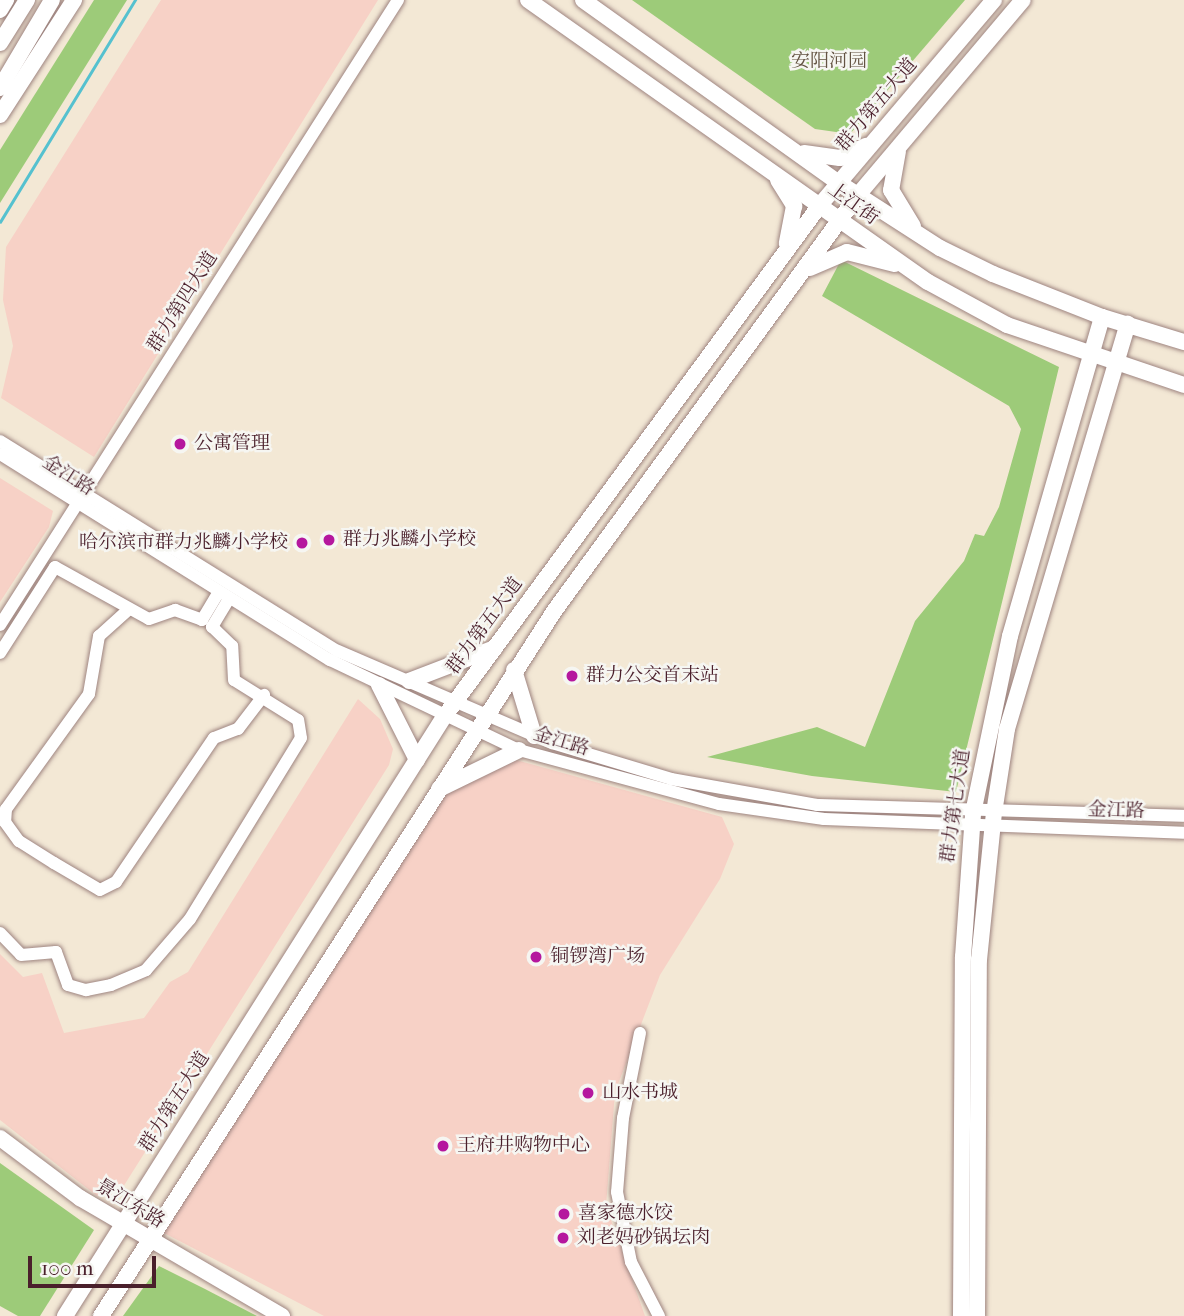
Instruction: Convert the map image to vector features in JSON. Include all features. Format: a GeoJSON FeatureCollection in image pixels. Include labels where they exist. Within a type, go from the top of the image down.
{"type":"FeatureCollection","features":[{"type":"Feature","properties":{"kind":"main road"},"geometry":{"type":"LineString","coordinates":[[0,10],[6,0]]}},
{"type":"Feature","properties":{"kind":"main road"},"geometry":{"type":"LineString","coordinates":[[0,43],[27,0]]}},
{"type":"Feature","properties":{"kind":"main road"},"geometry":{"type":"LineString","coordinates":[[0,115],[74,0]]}},
{"type":"Feature","properties":{"kind":"main road","name":"上江街"},"geometry":{"type":"LineString","coordinates":[[527,0],[903,266],[1007,325],[1184,385]]}},
{"type":"Feature","properties":{"kind":"main road","name":"上江街"},"geometry":{"type":"LineString","coordinates":[[583,0],[839,183],[918,234],[993,274],[1102,317],[1184,342]]}},
{"type":"Feature","properties":{"kind":"main road","name":"群力第五大道"},"geometry":{"type":"LineString","coordinates":[[65,1316],[455,701],[820,205],[994,0]]}},
{"type":"Feature","properties":{"kind":"main road"},"geometry":{"type":"LineString","coordinates":[[896,115],[937,80],[1006,0]]}},
{"type":"Feature","properties":{"kind":"main road"},"geometry":{"type":"LineString","coordinates":[[101,1316],[514,670],[839,220],[1023,0]]}},
{"type":"Feature","properties":{"kind":"main road"},"geometry":{"type":"LineString","coordinates":[[0,88],[49,4]]}},
{"type":"Feature","properties":{"kind":"main road"},"geometry":{"type":"LineString","coordinates":[[793,150],[840,158],[874,141]]}},
{"type":"Feature","properties":{"kind":"main road"},"geometry":{"type":"LineString","coordinates":[[899,146],[891,190],[918,234]]}},
{"type":"Feature","properties":{"kind":"main road"},"geometry":{"type":"LineString","coordinates":[[773,172],[794,206],[791,232],[780,260]]}},
{"type":"Feature","properties":{"kind":"main road"},"geometry":{"type":"LineString","coordinates":[[797,278],[820,260],[847,252],[903,266]]}},
{"type":"Feature","properties":{"kind":"main road","name":"群力第七大道"},"geometry":{"type":"LineString","coordinates":[[961,1316],[962,957],[972,820],[1010,636],[1102,317]]}},
{"type":"Feature","properties":{"kind":"main road","name":"群力第七大道"},"geometry":{"type":"LineString","coordinates":[[977,1316],[979,960],[993,820],[1007,729],[1128,324]]}},
{"type":"Feature","properties":{"kind":"main road"},"geometry":{"type":"LineString","coordinates":[[409,681],[495,648]]}},
{"type":"Feature","properties":{"kind":"main road"},"geometry":{"type":"LineString","coordinates":[[514,670],[534,736]]}},
{"type":"Feature","properties":{"kind":"main road"},"geometry":{"type":"LineString","coordinates":[[379,685],[416,760]]}},
{"type":"Feature","properties":{"kind":"main road"},"geometry":{"type":"LineString","coordinates":[[437,790],[519,750]]}},
{"type":"Feature","properties":{"kind":"main road","name":"景江东路"},"geometry":{"type":"LineString","coordinates":[[0,1138],[122,1224],[282,1316]]}},
{"type":"Feature","properties":{"kind":"street","name":"群力第四大道"},"geometry":{"type":"LineString","coordinates":[[0,625],[398,0]]}},
{"type":"Feature","properties":{"kind":"street","name":"金江路"},"geometry":{"type":"LineString","coordinates":[[0,441],[80,500],[224,596],[379,685],[444,718],[519,750],[719,804],[824,819],[993,820],[1184,816]]}},
{"type":"Feature","properties":{"kind":"street","name":"金江路"},"geometry":{"type":"LineString","coordinates":[[0,454],[295,628],[534,736],[671,779],[735,792],[817,805],[972,820]]}},
{"type":"Feature","properties":{"kind":"street"},"geometry":{"type":"LineString","coordinates":[[0,653],[55,567],[128,610],[149,619],[175,610],[202,620],[224,596]]}},
{"type":"Feature","properties":{"kind":"street"},"geometry":{"type":"LineString","coordinates":[[0,933],[21,955],[55,952],[68,985],[86,990],[111,985],[146,970],[190,919],[301,737],[298,720],[264,695],[234,680],[232,646],[212,627],[224,596]]}},
{"type":"Feature","properties":{"kind":"street"},"geometry":{"type":"LineString","coordinates":[[128,610],[99,636],[89,694],[6,809],[5,822],[19,841],[54,863],[100,890],[116,882],[214,738],[238,729],[264,695]]}},
{"type":"Feature","properties":{"kind":"street","name":"金江路"},"geometry":{"type":"LineString","coordinates":[[993,820],[1184,832]]}},
{"type":"Feature","properties":{"kind":"street"},"geometry":{"type":"LineString","coordinates":[[640,1033],[622,1118],[617,1192],[631,1262],[659,1316]]}},
{"type":"Feature","properties":{"kind":"shaded area"},"geometry":{"type":"Polygon","coordinates":[[[161,0],[378,0],[94,457],[1,398],[13,346],[3,300],[6,247],[161,0]]]}},
{"type":"Feature","properties":{"kind":"shaded area"},"geometry":{"type":"Polygon","coordinates":[[[0,478],[53,511],[49,527],[0,602],[0,478]]]}},
{"type":"Feature","properties":{"kind":"shaded area"},"geometry":{"type":"Polygon","coordinates":[[[358,699],[380,719],[393,749],[389,765],[118,1195],[97,1196],[0,1120],[0,954],[23,977],[42,973],[64,1033],[144,1018],[170,982],[188,972],[358,699]]]}},
{"type":"Feature","properties":{"kind":"shaded area"},"geometry":{"type":"Polygon","coordinates":[[[516,760],[722,817],[734,844],[720,879],[660,975],[615,1092],[606,1206],[645,1316],[324,1316],[164,1233],[445,793],[516,760]]]}},
{"type":"Feature","properties":{"kind":"green space"},"geometry":{"type":"Polygon","coordinates":[[[94,0],[127,0],[0,203],[0,150],[94,0]]]}},
{"type":"Feature","properties":{"kind":"green space","name":"安阳河园"},"geometry":{"type":"Polygon","coordinates":[[[632,0],[965,0],[850,134],[815,129],[632,0]]]}},
{"type":"Feature","properties":{"kind":"green space"},"geometry":{"type":"Polygon","coordinates":[[[841,260],[1059,367],[956,792],[812,776],[707,757],[817,727],[865,747],[915,621],[964,561],[975,534],[984,536],[999,507],[1021,429],[1009,406],[822,296],[841,260]]]}},
{"type":"Feature","properties":{"kind":"green space"},"geometry":{"type":"Polygon","coordinates":[[[0,1163],[94,1230],[40,1316],[18,1316],[0,1306],[0,1163]]]}},
{"type":"Feature","properties":{"kind":"green space"},"geometry":{"type":"Polygon","coordinates":[[[159,1266],[205,1289],[257,1316],[123,1316],[159,1266]]]}},
{"type":"Feature","properties":{"kind":"waterway"},"geometry":{"type":"LineString","coordinates":[[0,222],[135,0]]}},
{"type":"Feature","properties":{"kind":"place","name":"公寓管理"},"geometry":{"type":"Point","coordinates":[180,444]}},
{"type":"Feature","properties":{"kind":"place","name":"群力兆麟小学校"},"geometry":{"type":"Point","coordinates":[329,540]}},
{"type":"Feature","properties":{"kind":"place","name":"哈尔滨市群力兆麟小学校"},"geometry":{"type":"Point","coordinates":[302,543]}},
{"type":"Feature","properties":{"kind":"place","name":"群力公交首末站"},"geometry":{"type":"Point","coordinates":[572,676]}},
{"type":"Feature","properties":{"kind":"place","name":"铜锣湾广场"},"geometry":{"type":"Point","coordinates":[536,957]}},
{"type":"Feature","properties":{"kind":"place","name":"山水书城"},"geometry":{"type":"Point","coordinates":[588,1093]}},
{"type":"Feature","properties":{"kind":"place","name":"王府井购物中心"},"geometry":{"type":"Point","coordinates":[443,1146]}},
{"type":"Feature","properties":{"kind":"place","name":"喜家德水饺"},"geometry":{"type":"Point","coordinates":[564,1214]}},
{"type":"Feature","properties":{"kind":"place","name":"刘老妈砂锅坛肉"},"geometry":{"type":"Point","coordinates":[563,1238]}}]}
